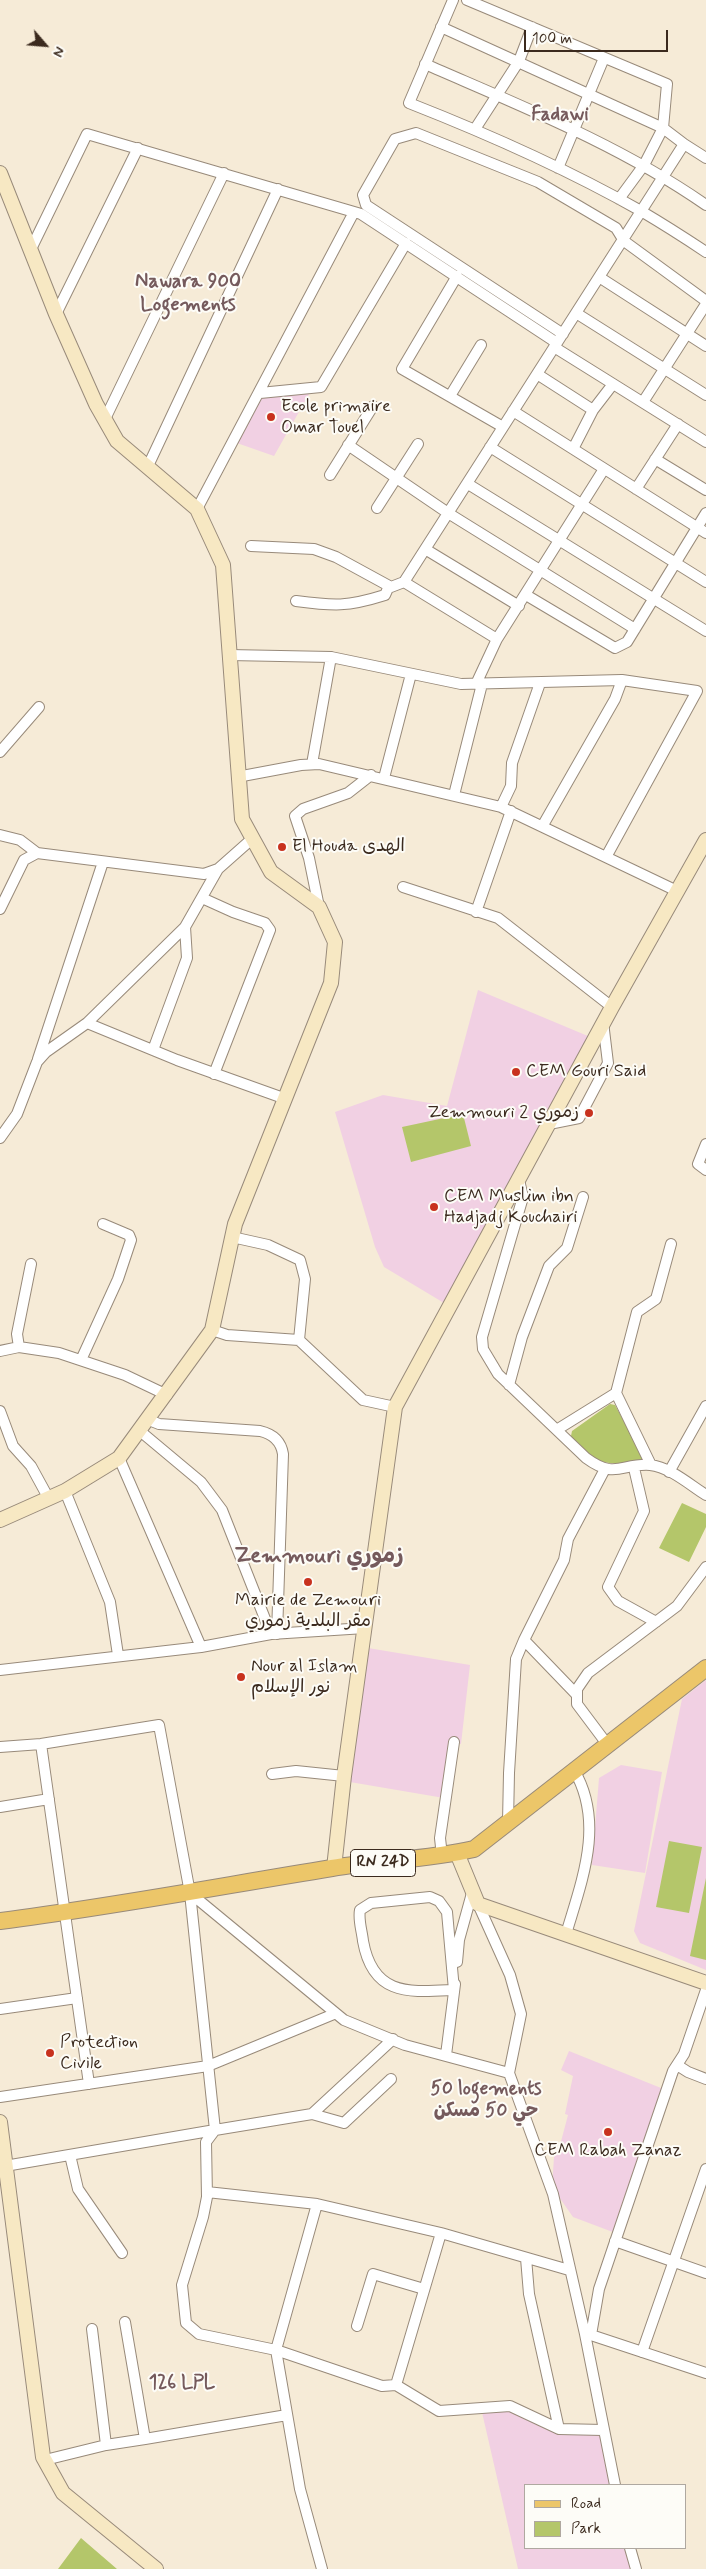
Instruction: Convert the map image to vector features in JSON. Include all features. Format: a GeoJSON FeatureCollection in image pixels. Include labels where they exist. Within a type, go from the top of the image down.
{"type":"FeatureCollection","features":[{"type":"Feature","properties":{"kind":"main road","name":"RN 24D"},"geometry":{"type":"LineString","coordinates":[[0,1921],[65,1913],[334,1868],[450,1855],[474,1849],[706,1668]]}},
{"type":"Feature","properties":{"kind":"street"},"geometry":{"type":"LineString","coordinates":[[453,0],[409,103],[475,129],[558,168],[641,211],[706,252]]}},
{"type":"Feature","properties":{"kind":"street"},"geometry":{"type":"LineString","coordinates":[[467,0],[667,84],[663,128],[644,166],[618,199]]}},
{"type":"Feature","properties":{"kind":"street"},"geometry":{"type":"LineString","coordinates":[[441,28],[589,93],[663,128],[706,158]]}},
{"type":"Feature","properties":{"kind":"street"},"geometry":{"type":"LineString","coordinates":[[475,129],[496,95],[520,62],[532,28]]}},
{"type":"Feature","properties":{"kind":"street"},"geometry":{"type":"LineString","coordinates":[[558,168],[604,58]]}},
{"type":"Feature","properties":{"kind":"street"},"geometry":{"type":"LineString","coordinates":[[425,64],[575,130],[664,176],[706,205]]}},
{"type":"Feature","properties":{"kind":"street"},"geometry":{"type":"LineString","coordinates":[[643,402],[706,302],[624,241],[616,228],[538,182],[416,133],[395,139],[363,195],[366,205],[558,341],[613,384],[706,442]]}},
{"type":"Feature","properties":{"kind":"street"},"geometry":{"type":"LineString","coordinates":[[31,249],[87,134],[361,214],[558,341]]}},
{"type":"Feature","properties":{"kind":"street"},"geometry":{"type":"LineString","coordinates":[[250,546],[314,550],[336,557],[391,587],[404,582],[624,241],[684,144]]}},
{"type":"Feature","properties":{"kind":"street"},"geometry":{"type":"LineString","coordinates":[[56,314],[138,148]]}},
{"type":"Feature","properties":{"kind":"street"},"geometry":{"type":"LineString","coordinates":[[0,173],[56,314],[104,419],[117,441],[197,509],[223,565],[237,777],[242,818],[270,872],[319,907]]}},
{"type":"Feature","properties":{"kind":"street"},"geometry":{"type":"LineString","coordinates":[[104,419],[224,173]]}},
{"type":"Feature","properties":{"kind":"street"},"geometry":{"type":"LineString","coordinates":[[148,466],[278,189]]}},
{"type":"Feature","properties":{"kind":"street"},"geometry":{"type":"LineString","coordinates":[[197,509],[354,212]]}},
{"type":"Feature","properties":{"kind":"street"},"geometry":{"type":"LineString","coordinates":[[260,393],[321,387],[406,243]]}},
{"type":"Feature","properties":{"kind":"street"},"geometry":{"type":"LineString","coordinates":[[458,276],[402,370],[503,427]]}},
{"type":"Feature","properties":{"kind":"street"},"geometry":{"type":"LineString","coordinates":[[599,277],[706,346]]}},
{"type":"Feature","properties":{"kind":"street"},"geometry":{"type":"LineString","coordinates":[[576,313],[706,395]]}},
{"type":"Feature","properties":{"kind":"street"},"geometry":{"type":"LineString","coordinates":[[450,396],[481,345]]}},
{"type":"Feature","properties":{"kind":"street"},"geometry":{"type":"LineString","coordinates":[[537,374],[593,410]]}},
{"type":"Feature","properties":{"kind":"street"},"geometry":{"type":"LineString","coordinates":[[573,449],[593,410],[613,384]]}},
{"type":"Feature","properties":{"kind":"street"},"geometry":{"type":"LineString","coordinates":[[330,475],[373,406]]}},
{"type":"Feature","properties":{"kind":"street"},"geometry":{"type":"LineString","coordinates":[[513,411],[702,531]]}},
{"type":"Feature","properties":{"kind":"street"},"geometry":{"type":"LineString","coordinates":[[636,489],[678,424]]}},
{"type":"Feature","properties":{"kind":"street"},"geometry":{"type":"LineString","coordinates":[[377,508],[418,444]]}},
{"type":"Feature","properties":{"kind":"street"},"geometry":{"type":"LineString","coordinates":[[348,445],[397,476],[448,513],[635,629]]}},
{"type":"Feature","properties":{"kind":"street"},"geometry":{"type":"LineString","coordinates":[[490,447],[706,582]]}},
{"type":"Feature","properties":{"kind":"street"},"geometry":{"type":"LineString","coordinates":[[655,459],[706,490]]}},
{"type":"Feature","properties":{"kind":"street"},"geometry":{"type":"LineString","coordinates":[[454,795],[479,684],[497,639],[604,469]]}},
{"type":"Feature","properties":{"kind":"street"},"geometry":{"type":"LineString","coordinates":[[468,484],[706,630]]}},
{"type":"Feature","properties":{"kind":"street"},"geometry":{"type":"LineString","coordinates":[[526,595],[615,648],[627,642],[676,563],[702,531],[706,514]]}},
{"type":"Feature","properties":{"kind":"street"},"geometry":{"type":"LineString","coordinates":[[425,549],[519,606]]}},
{"type":"Feature","properties":{"kind":"street"},"geometry":{"type":"LineString","coordinates":[[404,582],[497,639]]}},
{"type":"Feature","properties":{"kind":"street"},"geometry":{"type":"LineString","coordinates":[[296,601],[329,606],[354,604],[385,594],[389,586]]}},
{"type":"Feature","properties":{"kind":"street"},"geometry":{"type":"LineString","coordinates":[[229,655],[331,658],[461,684],[622,680],[701,692],[606,857]]}},
{"type":"Feature","properties":{"kind":"street"},"geometry":{"type":"LineString","coordinates":[[312,764],[331,658]]}},
{"type":"Feature","properties":{"kind":"street"},"geometry":{"type":"LineString","coordinates":[[384,778],[410,674]]}},
{"type":"Feature","properties":{"kind":"street"},"geometry":{"type":"LineString","coordinates":[[543,826],[615,699],[622,680]]}},
{"type":"Feature","properties":{"kind":"street"},"geometry":{"type":"LineString","coordinates":[[502,807],[511,786],[512,763],[540,683]]}},
{"type":"Feature","properties":{"kind":"street"},"geometry":{"type":"LineString","coordinates":[[0,752],[39,707]]}},
{"type":"Feature","properties":{"kind":"street"},"geometry":{"type":"LineString","coordinates":[[237,777],[312,764],[372,775],[502,807],[677,891]]}},
{"type":"Feature","properties":{"kind":"street"},"geometry":{"type":"LineString","coordinates":[[0,1520],[65,1492],[119,1458],[149,1420],[212,1330],[235,1224],[331,983],[335,942],[319,907],[309,858],[295,816],[303,809],[348,793],[372,775]]}},
{"type":"Feature","properties":{"kind":"street"},"geometry":{"type":"LineString","coordinates":[[476,912],[512,811]]}},
{"type":"Feature","properties":{"kind":"street"},"geometry":{"type":"LineString","coordinates":[[0,835],[20,840],[37,853],[204,874],[218,869]]}},
{"type":"Feature","properties":{"kind":"street"},"geometry":{"type":"LineString","coordinates":[[37,1062],[87,1023],[185,927],[218,869],[253,838]]}},
{"type":"Feature","properties":{"kind":"street"},"geometry":{"type":"LineString","coordinates":[[334,1868],[344,1776],[394,1407],[519,1180],[603,1022],[706,840]]}},
{"type":"Feature","properties":{"kind":"street"},"geometry":{"type":"LineString","coordinates":[[0,909],[24,860],[37,853]]}},
{"type":"Feature","properties":{"kind":"street"},"geometry":{"type":"LineString","coordinates":[[0,1138],[17,1114],[37,1062],[103,862]]}},
{"type":"Feature","properties":{"kind":"street"},"geometry":{"type":"LineString","coordinates":[[403,887],[498,918],[612,1006]]}},
{"type":"Feature","properties":{"kind":"street"},"geometry":{"type":"LineString","coordinates":[[202,898],[232,912],[265,922],[270,930],[214,1074]]}},
{"type":"Feature","properties":{"kind":"street"},"geometry":{"type":"LineString","coordinates":[[153,1050],[186,958],[185,927]]}},
{"type":"Feature","properties":{"kind":"street"},"geometry":{"type":"LineString","coordinates":[[549,1124],[579,1118],[608,1062],[603,1022]]}},
{"type":"Feature","properties":{"kind":"street"},"geometry":{"type":"LineString","coordinates":[[87,1023],[214,1074],[286,1099]]}},
{"type":"Feature","properties":{"kind":"street"},"geometry":{"type":"LineString","coordinates":[[706,1144],[698,1164],[706,1170]]}},
{"type":"Feature","properties":{"kind":"street"},"geometry":{"type":"LineString","coordinates":[[519,1180],[523,1197],[482,1337],[483,1349],[493,1366],[509,1384],[558,1429],[586,1458],[605,1469],[634,1468],[651,1465],[669,1472],[706,1495]]}},
{"type":"Feature","properties":{"kind":"street"},"geometry":{"type":"LineString","coordinates":[[509,1384],[522,1336],[542,1283],[549,1266],[567,1248],[583,1197]]}},
{"type":"Feature","properties":{"kind":"street"},"geometry":{"type":"LineString","coordinates":[[81,1360],[118,1279],[130,1240],[129,1235],[103,1224]]}},
{"type":"Feature","properties":{"kind":"street"},"geometry":{"type":"LineString","coordinates":[[232,1236],[268,1246],[300,1260],[306,1279],[298,1340]]}},
{"type":"Feature","properties":{"kind":"street"},"geometry":{"type":"LineString","coordinates":[[651,1465],[616,1393],[637,1312],[656,1299],[671,1244]]}},
{"type":"Feature","properties":{"kind":"street"},"geometry":{"type":"LineString","coordinates":[[19,1347],[17,1334],[31,1264]]}},
{"type":"Feature","properties":{"kind":"street"},"geometry":{"type":"LineString","coordinates":[[212,1330],[226,1335],[298,1340],[363,1400],[394,1407]]}},
{"type":"Feature","properties":{"kind":"street"},"geometry":{"type":"LineString","coordinates":[[0,1351],[19,1347],[59,1353],[125,1375],[167,1395]]}},
{"type":"Feature","properties":{"kind":"street"},"geometry":{"type":"LineString","coordinates":[[558,1429],[616,1393]]}},
{"type":"Feature","properties":{"kind":"street"},"geometry":{"type":"LineString","coordinates":[[669,1472],[706,1406]]}},
{"type":"Feature","properties":{"kind":"street"},"geometry":{"type":"LineString","coordinates":[[0,1410],[13,1446],[31,1466],[48,1499]]}},
{"type":"Feature","properties":{"kind":"street"},"geometry":{"type":"LineString","coordinates":[[149,1420],[159,1424],[267,1432],[278,1441],[283,1454],[274,1634]]}},
{"type":"Feature","properties":{"kind":"street"},"geometry":{"type":"LineString","coordinates":[[140,1431],[202,1482],[222,1510],[274,1634]]}},
{"type":"Feature","properties":{"kind":"street"},"geometry":{"type":"LineString","coordinates":[[119,1458],[201,1647]]}},
{"type":"Feature","properties":{"kind":"street"},"geometry":{"type":"LineString","coordinates":[[634,1468],[644,1511],[608,1587],[618,1601],[656,1622]]}},
{"type":"Feature","properties":{"kind":"street"},"geometry":{"type":"LineString","coordinates":[[508,1822],[516,1659],[564,1560],[568,1539],[605,1469]]}},
{"type":"Feature","properties":{"kind":"street"},"geometry":{"type":"LineString","coordinates":[[65,1492],[110,1602],[118,1655]]}},
{"type":"Feature","properties":{"kind":"street"},"geometry":{"type":"LineString","coordinates":[[607,1744],[577,1704],[577,1689],[588,1673],[677,1606],[706,1567]]}},
{"type":"Feature","properties":{"kind":"street"},"geometry":{"type":"LineString","coordinates":[[0,1670],[201,1647],[274,1634],[365,1628]]}},
{"type":"Feature","properties":{"kind":"street"},"geometry":{"type":"LineString","coordinates":[[524,1640],[577,1695]]}},
{"type":"Feature","properties":{"kind":"street"},"geometry":{"type":"LineString","coordinates":[[0,1747],[41,1744],[159,1725],[190,1892],[214,2130],[206,2142],[206,2192],[203,2217],[182,2285],[186,2323],[199,2334],[276,2350],[382,2386],[396,2385],[440,2411],[510,2406],[559,2429],[603,2430]]}},
{"type":"Feature","properties":{"kind":"street"},"geometry":{"type":"LineString","coordinates":[[454,1742],[440,1838],[475,1898],[510,1975],[521,2014],[509,2074],[553,2194],[569,2270],[588,2334],[603,2430],[615,2484]]}},
{"type":"Feature","properties":{"kind":"street"},"geometry":{"type":"LineString","coordinates":[[41,1744],[89,2084]]}},
{"type":"Feature","properties":{"kind":"street"},"geometry":{"type":"LineString","coordinates":[[566,1934],[586,1869],[589,1843],[590,1818],[583,1786],[574,1770]]}},
{"type":"Feature","properties":{"kind":"street"},"geometry":{"type":"LineString","coordinates":[[272,1774],[296,1771],[344,1776]]}},
{"type":"Feature","properties":{"kind":"street"},"geometry":{"type":"LineString","coordinates":[[0,1807],[48,1799]]}},
{"type":"Feature","properties":{"kind":"street"},"geometry":{"type":"LineString","coordinates":[[190,1892],[334,2014],[405,2045],[509,2074]]}},
{"type":"Feature","properties":{"kind":"street"},"geometry":{"type":"LineString","coordinates":[[426,1898],[435,1898],[443,1904],[448,1916],[454,1990],[405,1992],[394,1988],[381,1977],[369,1960],[365,1948],[359,1914],[363,1907],[371,1903],[426,1898]]}},
{"type":"Feature","properties":{"kind":"street"},"geometry":{"type":"LineString","coordinates":[[475,1898],[566,1934],[706,1983]]}},
{"type":"Feature","properties":{"kind":"street"},"geometry":{"type":"LineString","coordinates":[[446,2055],[459,1940],[475,1898]]}},
{"type":"Feature","properties":{"kind":"street"},"geometry":{"type":"LineString","coordinates":[[588,2334],[599,2289],[670,2078],[684,2054],[705,1996]]}},
{"type":"Feature","properties":{"kind":"street"},"geometry":{"type":"LineString","coordinates":[[0,2009],[77,1998]]}},
{"type":"Feature","properties":{"kind":"street"},"geometry":{"type":"LineString","coordinates":[[0,2097],[208,2066],[334,2014]]}},
{"type":"Feature","properties":{"kind":"street"},"geometry":{"type":"LineString","coordinates":[[312,2114],[393,2040]]}},
{"type":"Feature","properties":{"kind":"street"},"geometry":{"type":"LineString","coordinates":[[677,2065],[688,2072],[706,2078]]}},
{"type":"Feature","properties":{"kind":"street"},"geometry":{"type":"LineString","coordinates":[[5,2166],[312,2114],[344,2124],[391,2079]]}},
{"type":"Feature","properties":{"kind":"street"},"geometry":{"type":"LineString","coordinates":[[0,2122],[37,2420],[45,2460],[63,2493],[156,2569]]}},
{"type":"Feature","properties":{"kind":"street"},"geometry":{"type":"LineString","coordinates":[[70,2155],[78,2189],[122,2253]]}},
{"type":"Feature","properties":{"kind":"street"},"geometry":{"type":"LineString","coordinates":[[642,2352],[704,2181],[706,2169]]}},
{"type":"Feature","properties":{"kind":"street"},"geometry":{"type":"LineString","coordinates":[[206,2192],[317,2204],[441,2233],[569,2270]]}},
{"type":"Feature","properties":{"kind":"street"},"geometry":{"type":"LineString","coordinates":[[317,2204],[276,2350],[300,2489],[322,2569]]}},
{"type":"Feature","properties":{"kind":"street"},"geometry":{"type":"LineString","coordinates":[[396,2385],[441,2233]]}},
{"type":"Feature","properties":{"kind":"street"},"geometry":{"type":"LineString","coordinates":[[615,2241],[706,2273]]}},
{"type":"Feature","properties":{"kind":"street"},"geometry":{"type":"LineString","coordinates":[[526,2258],[529,2294],[559,2429]]}},
{"type":"Feature","properties":{"kind":"street"},"geometry":{"type":"LineString","coordinates":[[357,2326],[373,2274],[424,2288]]}},
{"type":"Feature","properties":{"kind":"street"},"geometry":{"type":"LineString","coordinates":[[125,2322],[146,2439]]}},
{"type":"Feature","properties":{"kind":"street"},"geometry":{"type":"LineString","coordinates":[[92,2329],[106,2445]]}},
{"type":"Feature","properties":{"kind":"street"},"geometry":{"type":"LineString","coordinates":[[588,2334],[706,2373]]}},
{"type":"Feature","properties":{"kind":"street"},"geometry":{"type":"LineString","coordinates":[[45,2460],[106,2445],[287,2415]]}},
{"type":"Feature","properties":{"kind":"street"},"geometry":{"type":"LineString","coordinates":[[630,2549],[636,2569]]}},
{"type":"Feature","properties":{"kind":"shaded area","name":"Ecole primaire Omar Touel"},"geometry":{"type":"Polygon","coordinates":[[[313,387],[274,456],[234,442],[260,393],[313,387]]]}},
{"type":"Feature","properties":{"kind":"shaded area","name":"CEM Muslim ibn Hadjadj Kouchairi"},"geometry":{"type":"Polygon","coordinates":[[[478,990],[595,1039],[449,1306],[384,1267],[375,1247],[335,1112],[383,1095],[447,1106],[478,990]]]}},
{"type":"Feature","properties":{"kind":"shaded area"},"geometry":{"type":"Polygon","coordinates":[[[362,1647],[470,1665],[461,1744],[454,1743],[444,1798],[344,1781],[362,1647]]]}},
{"type":"Feature","properties":{"kind":"shaded area"},"geometry":{"type":"Polygon","coordinates":[[[706,1680],[706,1970],[640,1943],[634,1931],[682,1699],[706,1680]]]}},
{"type":"Feature","properties":{"kind":"shaded area"},"geometry":{"type":"Polygon","coordinates":[[[621,1765],[662,1772],[645,1873],[592,1865],[599,1778],[621,1765]]]}},
{"type":"Feature","properties":{"kind":"shaded area","name":"CEM Rabah Zanaz"},"geometry":{"type":"Polygon","coordinates":[[[569,2051],[666,2090],[618,2234],[573,2217],[552,2187],[554,2157],[559,2149],[568,2115],[565,2114],[573,2076],[561,2070],[569,2051]]]}},
{"type":"Feature","properties":{"kind":"shaded area"},"geometry":{"type":"Polygon","coordinates":[[[510,2406],[559,2429],[603,2430],[615,2484],[524,2484],[524,2549],[630,2549],[636,2569],[518,2569],[481,2408],[510,2406]]]}},
{"type":"Feature","properties":{"kind":"green space"},"geometry":{"type":"Polygon","coordinates":[[[463,1114],[471,1146],[411,1162],[402,1127],[463,1114]]]}},
{"type":"Feature","properties":{"kind":"green space"},"geometry":{"type":"Polygon","coordinates":[[[610,1404],[615,1405],[642,1454],[644,1459],[640,1462],[610,1463],[601,1461],[586,1453],[571,1436],[572,1431],[610,1404]]]}},
{"type":"Feature","properties":{"kind":"green space"},"geometry":{"type":"Polygon","coordinates":[[[682,1503],[706,1514],[706,1527],[689,1562],[659,1548],[682,1503]]]}},
{"type":"Feature","properties":{"kind":"green space"},"geometry":{"type":"Polygon","coordinates":[[[669,1841],[702,1847],[689,1913],[656,1907],[669,1841]]]}},
{"type":"Feature","properties":{"kind":"green space"},"geometry":{"type":"Polygon","coordinates":[[[706,1878],[706,1960],[690,1956],[706,1878]]]}},
{"type":"Feature","properties":{"kind":"green space"},"geometry":{"type":"Polygon","coordinates":[[[81,2538],[117,2569],[58,2569],[81,2538]]]}},
{"type":"Feature","properties":{"kind":"place","name":"Ecole primaire Omar Touel"},"geometry":{"type":"Point","coordinates":[271,417]}},
{"type":"Feature","properties":{"kind":"place","name":"El Houda الهدى"},"geometry":{"type":"Point","coordinates":[282,847]}},
{"type":"Feature","properties":{"kind":"place","name":"CEM Gouri Said"},"geometry":{"type":"Point","coordinates":[516,1072]}},
{"type":"Feature","properties":{"kind":"place","name":"Zemmouri 2 زموري"},"geometry":{"type":"Point","coordinates":[589,1113]}},
{"type":"Feature","properties":{"kind":"place","name":"CEM Muslim ibn Hadjadj Kouchairi"},"geometry":{"type":"Point","coordinates":[434,1207]}},
{"type":"Feature","properties":{"kind":"place","name":"Mairie de Zemouri مقر البلدية زموري"},"geometry":{"type":"Point","coordinates":[308,1582]}},
{"type":"Feature","properties":{"kind":"place","name":"Nour al Islam نور الإسلام"},"geometry":{"type":"Point","coordinates":[241,1677]}},
{"type":"Feature","properties":{"kind":"place","name":"Protection Civile"},"geometry":{"type":"Point","coordinates":[50,2053]}},
{"type":"Feature","properties":{"kind":"place","name":"CEM Rabah Zanaz"},"geometry":{"type":"Point","coordinates":[608,2132]}},
{"type":"Feature","properties":{"kind":"district","name":"Fadawi"},"geometry":{"type":"Point","coordinates":[560,116]}},
{"type":"Feature","properties":{"kind":"district","name":"Nawara 900 Logements"},"geometry":{"type":"Point","coordinates":[188,294]}},
{"type":"Feature","properties":{"kind":"district","name":"Zemmouri زموري"},"geometry":{"type":"Point","coordinates":[319,1557]}},
{"type":"Feature","properties":{"kind":"district","name":"50 logements حي 50 مسكن"},"geometry":{"type":"Point","coordinates":[486,2101]}},
{"type":"Feature","properties":{"kind":"district","name":"126 LPL"},"geometry":{"type":"Point","coordinates":[182,2384]}}]}
